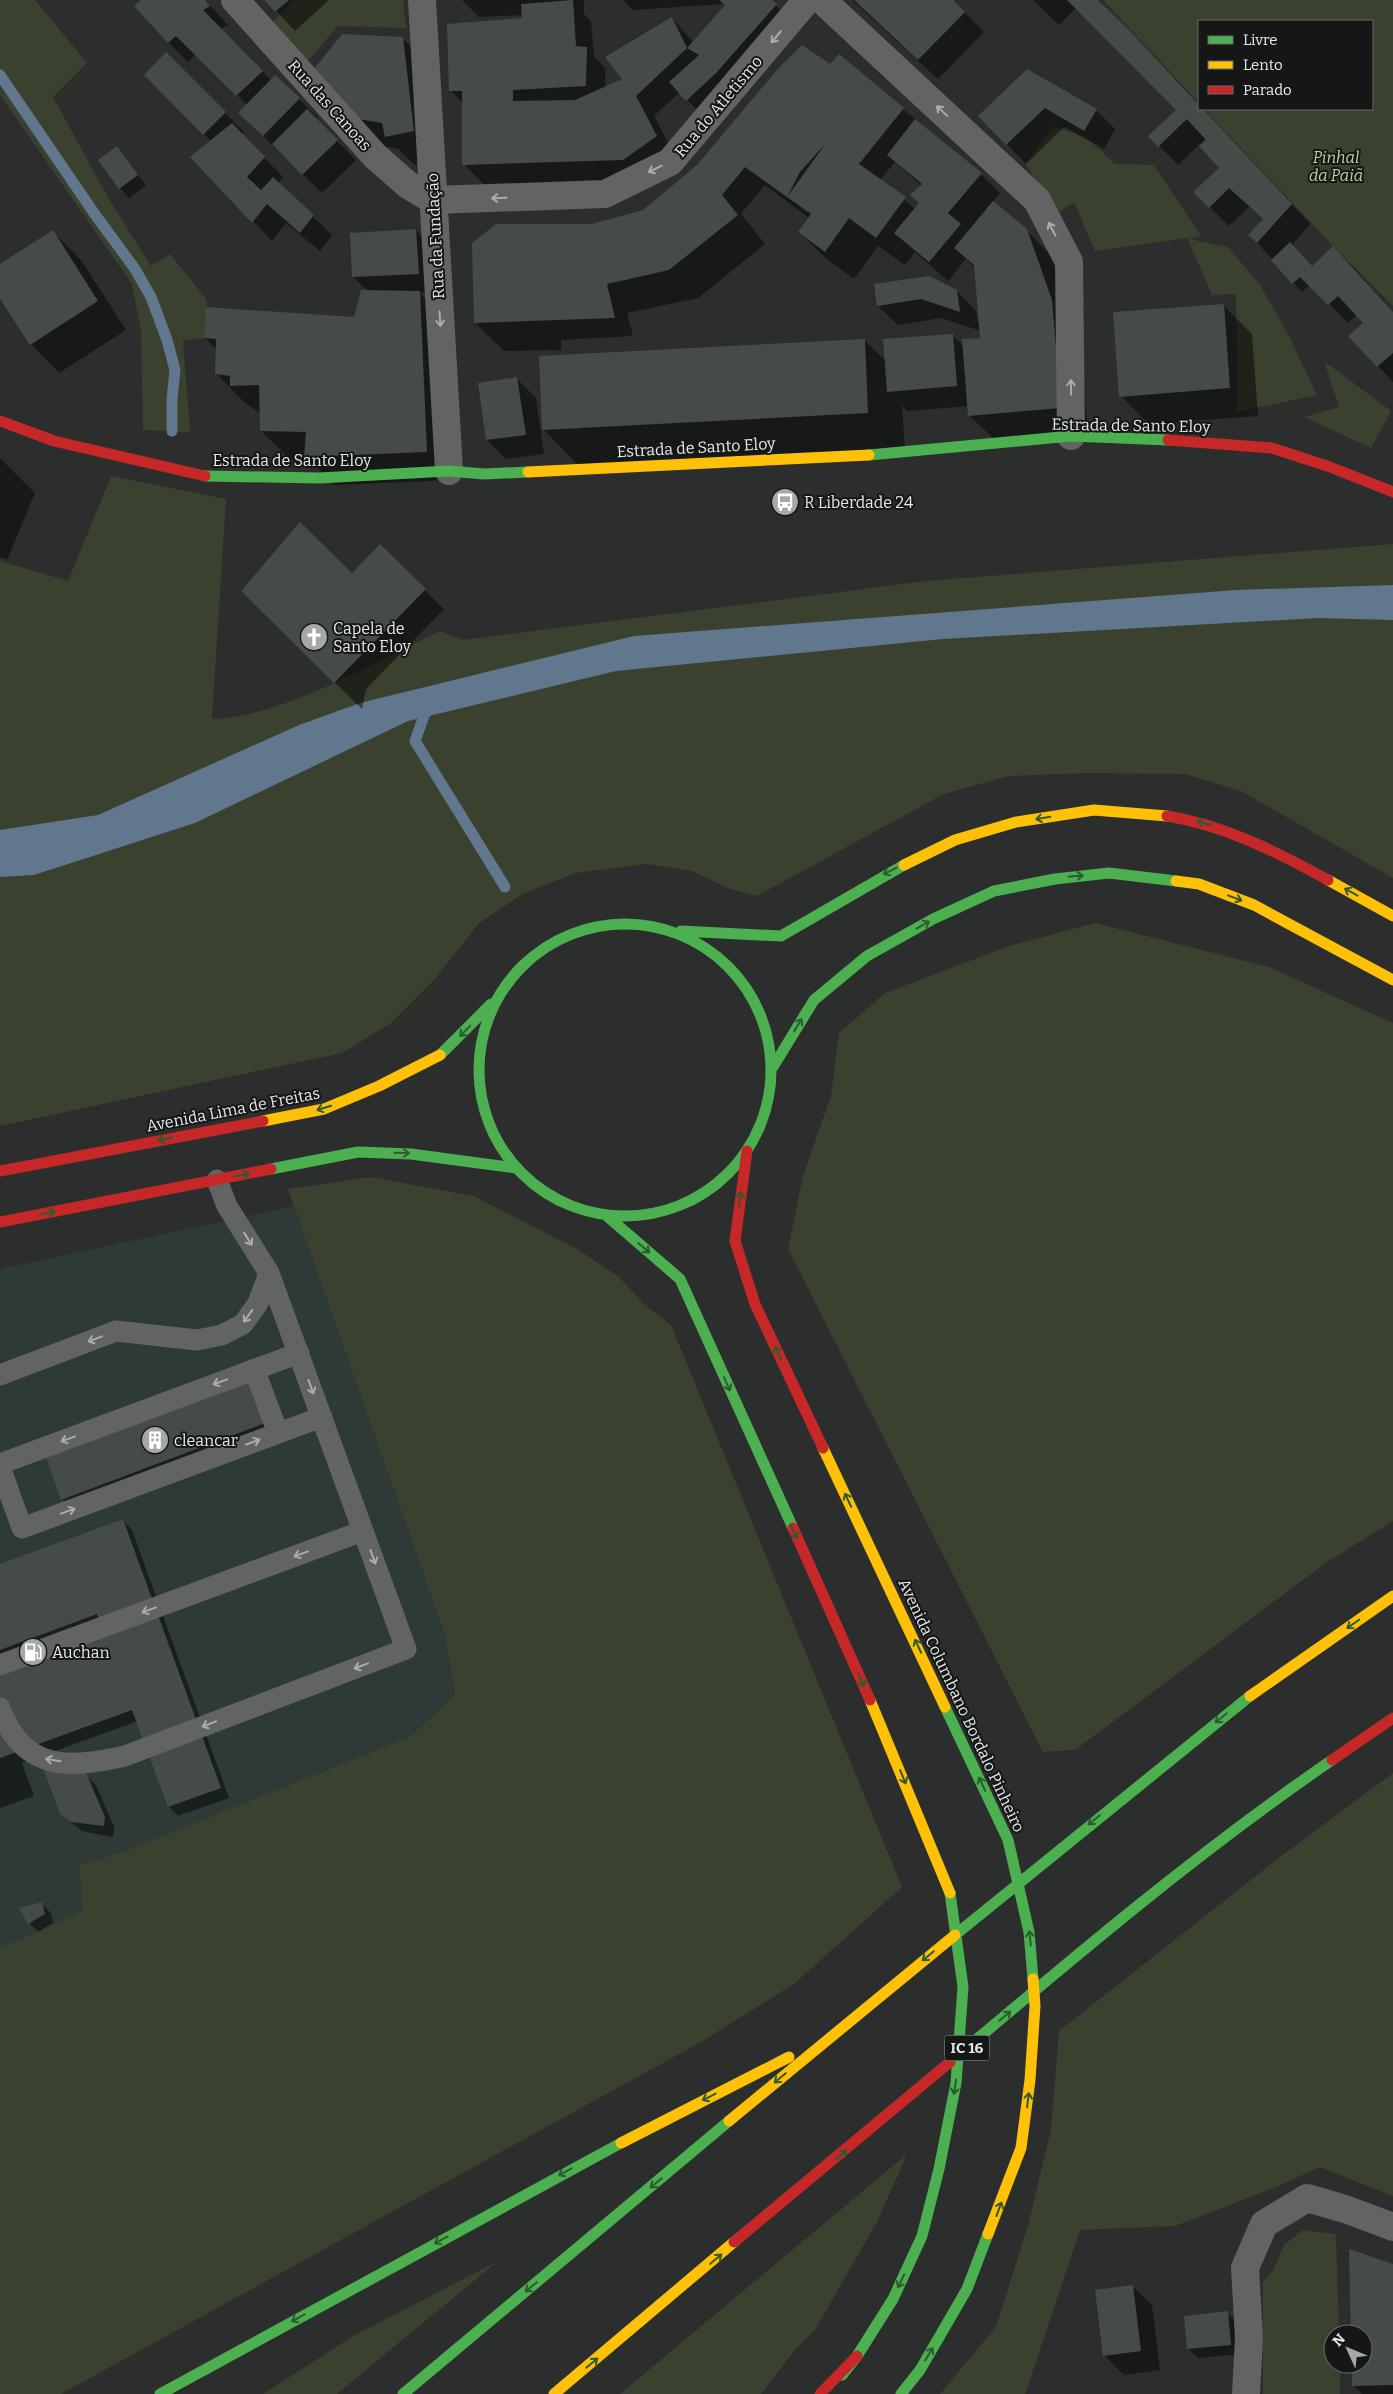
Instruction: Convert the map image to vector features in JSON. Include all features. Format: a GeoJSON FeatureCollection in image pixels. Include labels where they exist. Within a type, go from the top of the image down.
{"type":"FeatureCollection","features":[{"type":"Feature","properties":{"kind":"main road","name":"Estrada de Santo Eloy"},"geometry":{"type":"LineString","coordinates":[[0,421],[54,441],[209,478],[319,478],[449,471],[484,474],[908,453],[1071,436],[1186,441],[1272,448],[1330,467],[1393,492]]}},
{"type":"Feature","properties":{"kind":"main road"},"geometry":{"type":"LineString","coordinates":[[675,931],[713,952],[745,984],[765,1023],[772,1066],[766,1110],[748,1151],[721,1182],[686,1204],[648,1215],[607,1216],[573,1208],[542,1192],[516,1168],[495,1138],[482,1103],[478,1066],[484,1029],[499,995],[524,964],[557,940],[595,926],[635,923],[675,931],[781,936],[823,913],[886,873],[955,840],[1016,822],[1094,810],[1147,813],[1199,821],[1281,854],[1393,916]]}},
{"type":"Feature","properties":{"kind":"main road"},"geometry":{"type":"LineString","coordinates":[[772,1066],[814,1000],[867,956],[933,919],[994,892],[1055,878],[1108,873],[1199,884],[1254,905],[1393,980]]}},
{"type":"Feature","properties":{"kind":"main road","name":"Avenida Lima de Freitas"},"geometry":{"type":"LineString","coordinates":[[0,1171],[324,1109],[379,1086],[443,1054],[499,995]]}},
{"type":"Feature","properties":{"kind":"main road","name":"Avenida Columbano Bordalo Pinheiro"},"geometry":{"type":"LineString","coordinates":[[748,1151],[735,1241],[755,1304],[1008,1840],[1029,1932],[1035,2006],[1030,2080],[1021,2148],[967,2289],[920,2370],[901,2394]]}},
{"type":"Feature","properties":{"kind":"main road"},"geometry":{"type":"LineString","coordinates":[[0,1222],[358,1152],[410,1154],[516,1168]]}},
{"type":"Feature","properties":{"kind":"main road"},"geometry":{"type":"LineString","coordinates":[[607,1216],[680,1279],[885,1732],[950,1893],[963,1987],[956,2083],[939,2169],[922,2236],[893,2298],[857,2356],[827,2394]]}},
{"type":"Feature","properties":{"kind":"main road"},"geometry":{"type":"LineString","coordinates":[[403,2394],[831,2036],[1237,1705],[1393,1596]]}},
{"type":"Feature","properties":{"kind":"main road","name":"IC 16"},"geometry":{"type":"LineString","coordinates":[[554,2394],[1111,1926],[1288,1790],[1393,1718]]}},
{"type":"Feature","properties":{"kind":"main road"},"geometry":{"type":"LineString","coordinates":[[160,2394],[598,2154],[831,2036]]}},
{"type":"Feature","properties":{"kind":"main road"},"geometry":{"type":"LineString","coordinates":[[820,2394],[857,2356]]}},
{"type":"Feature","properties":{"kind":"street","name":"Rua das Canoas"},"geometry":{"type":"LineString","coordinates":[[235,0],[375,156],[408,185],[433,200]]}},
{"type":"Feature","properties":{"kind":"street","name":"Rua da Fundação"},"geometry":{"type":"LineString","coordinates":[[422,0],[449,471]]}},
{"type":"Feature","properties":{"kind":"street","name":"Rua do Atletismo"},"geometry":{"type":"LineString","coordinates":[[433,200],[605,194],[670,162],[808,0]]}},
{"type":"Feature","properties":{"kind":"street"},"geometry":{"type":"LineString","coordinates":[[822,0],[1037,200],[1068,262],[1071,436]]}},
{"type":"Feature","properties":{"kind":"street"},"geometry":{"type":"LineString","coordinates":[[1246,2394],[1249,2338],[1245,2268],[1264,2224],[1307,2198],[1391,2225]]}},
{"type":"Feature","properties":{"kind":"lane"},"geometry":{"type":"LineString","coordinates":[[0,1708],[6,1724],[16,1741],[34,1756],[75,1763],[101,1761],[125,1756],[406,1649],[269,1273],[227,1206],[216,1180]]}},
{"type":"Feature","properties":{"kind":"lane"},"geometry":{"type":"LineString","coordinates":[[0,1375],[116,1331],[197,1340],[222,1335],[243,1324],[258,1303],[269,1273]]}},
{"type":"Feature","properties":{"kind":"lane"},"geometry":{"type":"LineString","coordinates":[[299,1353],[0,1466],[22,1528],[322,1417]]}},
{"type":"Feature","properties":{"kind":"lane"},"geometry":{"type":"LineString","coordinates":[[254,1369],[278,1433]]}},
{"type":"Feature","properties":{"kind":"lane"},"geometry":{"type":"LineString","coordinates":[[0,1664],[363,1531]]}},
{"type":"Feature","properties":{"kind":"shaded area"},"geometry":{"type":"Polygon","coordinates":[[[294,1206],[445,1635],[455,1694],[411,1736],[125,1851],[79,1865],[83,1910],[0,1948],[0,1269],[294,1206]]]}},
{"type":"Feature","properties":{"kind":"green space"},"geometry":{"type":"Polygon","coordinates":[[[0,0],[35,0],[87,63],[53,97],[109,199],[151,266],[170,254],[207,300],[204,338],[183,341],[190,432],[143,430],[141,331],[132,284],[0,95],[0,0]]]}},
{"type":"Feature","properties":{"kind":"green space"},"geometry":{"type":"Polygon","coordinates":[[[294,0],[403,0],[406,28],[338,26],[306,63],[269,26],[294,0]]]}},
{"type":"Feature","properties":{"kind":"green space","name":"Pinhal da Paiã"},"geometry":{"type":"Polygon","coordinates":[[[1103,0],[1393,0],[1393,306],[1333,246],[1205,110],[1373,110],[1373,20],[1198,20],[1198,102],[1103,0]]]}},
{"type":"Feature","properties":{"kind":"green space"},"geometry":{"type":"Polygon","coordinates":[[[1053,126],[1086,137],[1115,164],[1154,165],[1201,236],[1189,239],[1228,247],[1260,285],[1289,336],[1317,395],[1237,412],[1236,294],[1212,295],[1187,238],[1095,251],[1074,202],[1059,212],[1025,164],[1053,126]]]}},
{"type":"Feature","properties":{"kind":"green space"},"geometry":{"type":"Polygon","coordinates":[[[1324,361],[1391,411],[1371,448],[1304,417],[1339,407],[1324,361]]]}},
{"type":"Feature","properties":{"kind":"green space"},"geometry":{"type":"Polygon","coordinates":[[[111,476],[226,499],[212,719],[239,716],[298,699],[359,672],[440,631],[463,640],[926,581],[1393,544],[1393,878],[1241,791],[1185,774],[1091,773],[1008,776],[944,794],[757,896],[727,888],[692,871],[647,864],[576,873],[524,893],[479,923],[435,979],[391,1023],[342,1053],[0,1126],[0,561],[68,581],[111,476]]]}},
{"type":"Feature","properties":{"kind":"green space"},"geometry":{"type":"Polygon","coordinates":[[[1095,923],[1269,967],[1393,1023],[1393,1521],[1327,1562],[1075,1750],[1043,1752],[788,1249],[803,1176],[831,1096],[839,1033],[885,993],[1009,946],[1095,923]]]}},
{"type":"Feature","properties":{"kind":"green space"},"geometry":{"type":"Polygon","coordinates":[[[371,1177],[474,1196],[577,1249],[619,1277],[645,1305],[671,1325],[902,1887],[794,1984],[701,2042],[61,2394],[0,2394],[0,1948],[83,1910],[79,1865],[125,1851],[411,1736],[455,1694],[445,1635],[288,1189],[371,1177]]]}},
{"type":"Feature","properties":{"kind":"green space"},"geometry":{"type":"Polygon","coordinates":[[[1393,1773],[1393,2196],[1320,2167],[1274,2188],[1175,2226],[1080,2230],[1025,2394],[940,2394],[996,2327],[1028,2225],[1051,2130],[1059,2031],[1280,1857],[1393,1773]]]}},
{"type":"Feature","properties":{"kind":"green space"},"geometry":{"type":"Polygon","coordinates":[[[907,2154],[877,2222],[815,2330],[794,2351],[761,2394],[620,2394],[907,2154]]]}},
{"type":"Feature","properties":{"kind":"green space"},"geometry":{"type":"Polygon","coordinates":[[[1303,2230],[1336,2234],[1339,2324],[1323,2324],[1323,2374],[1340,2374],[1340,2394],[1263,2394],[1263,2282],[1273,2270],[1284,2245],[1303,2230]]]}},
{"type":"Feature","properties":{"kind":"green space"},"geometry":{"type":"Polygon","coordinates":[[[498,2261],[337,2394],[263,2394],[355,2335],[498,2261]]]}},
{"type":"Feature","properties":{"kind":"water"},"geometry":{"type":"Polygon","coordinates":[[[1393,585],[1393,620],[1318,618],[943,639],[616,671],[408,721],[195,823],[34,875],[0,877],[0,830],[98,815],[299,725],[360,703],[634,636],[1236,590],[1393,585]]]}},
{"type":"Feature","properties":{"kind":"building"},"geometry":{"type":"Polygon","coordinates":[[[141,0],[205,0],[210,6],[203,10],[263,71],[236,96],[176,36],[168,43],[134,6],[141,0]]]}},
{"type":"Feature","properties":{"kind":"building"},"geometry":{"type":"Polygon","coordinates":[[[264,0],[289,0],[275,12],[264,0]]]}},
{"type":"Feature","properties":{"kind":"building"},"geometry":{"type":"Polygon","coordinates":[[[573,0],[576,46],[587,47],[586,86],[513,90],[513,101],[575,100],[622,79],[605,57],[672,17],[687,48],[636,96],[657,136],[623,160],[462,165],[462,91],[449,91],[447,24],[522,18],[521,4],[573,0]]]}},
{"type":"Feature","properties":{"kind":"building"},"geometry":{"type":"Polygon","coordinates":[[[719,0],[772,0],[777,4],[716,73],[686,101],[669,82],[699,55],[687,48],[725,5],[719,0]]]}},
{"type":"Feature","properties":{"kind":"building"},"geometry":{"type":"Polygon","coordinates":[[[854,0],[953,0],[965,12],[918,60],[854,0]]]}},
{"type":"Feature","properties":{"kind":"building"},"geometry":{"type":"Polygon","coordinates":[[[1067,0],[1098,0],[1130,31],[1198,104],[1198,110],[1204,110],[1292,204],[1257,243],[1248,235],[1263,219],[1229,188],[1209,208],[1193,192],[1219,168],[1199,146],[1206,140],[1187,119],[1158,147],[1148,136],[1176,110],[1067,0]]]}},
{"type":"Feature","properties":{"kind":"building"},"geometry":{"type":"Polygon","coordinates":[[[342,34],[403,37],[414,131],[385,137],[382,123],[352,118],[310,74],[342,34]]]}},
{"type":"Feature","properties":{"kind":"building"},"geometry":{"type":"Polygon","coordinates":[[[802,45],[830,64],[839,54],[904,108],[859,164],[906,197],[876,238],[849,218],[825,252],[798,232],[811,214],[787,197],[745,167],[722,195],[738,215],[669,270],[607,284],[615,318],[474,323],[472,243],[496,224],[592,224],[643,210],[697,165],[776,71],[802,45]],[[826,143],[800,172],[787,197],[826,143]]]}},
{"type":"Feature","properties":{"kind":"building"},"geometry":{"type":"Polygon","coordinates":[[[166,52],[226,112],[203,135],[144,75],[166,52]]]}},
{"type":"Feature","properties":{"kind":"building"},"geometry":{"type":"Polygon","coordinates":[[[1027,69],[1097,109],[1084,131],[1045,108],[1006,145],[978,116],[1027,69]]]}},
{"type":"Feature","properties":{"kind":"building"},"geometry":{"type":"Polygon","coordinates":[[[275,75],[300,98],[263,136],[238,113],[275,75]]]}},
{"type":"Feature","properties":{"kind":"building"},"geometry":{"type":"Polygon","coordinates":[[[307,109],[338,140],[302,175],[272,144],[307,109]]]}},
{"type":"Feature","properties":{"kind":"building"},"geometry":{"type":"Polygon","coordinates":[[[915,119],[982,173],[948,213],[961,224],[929,262],[894,233],[919,203],[910,195],[922,184],[887,155],[915,119]]]}},
{"type":"Feature","properties":{"kind":"building"},"geometry":{"type":"Polygon","coordinates":[[[232,123],[265,157],[247,177],[261,190],[273,177],[314,215],[300,233],[267,204],[252,223],[190,157],[232,123]]]}},
{"type":"Feature","properties":{"kind":"building"},"geometry":{"type":"Polygon","coordinates":[[[117,146],[138,175],[119,189],[98,160],[117,146]]]}},
{"type":"Feature","properties":{"kind":"building"},"geometry":{"type":"Polygon","coordinates":[[[993,201],[1027,229],[1052,300],[1061,408],[968,416],[962,339],[980,338],[974,265],[954,248],[993,201]]]}},
{"type":"Feature","properties":{"kind":"building"},"geometry":{"type":"Polygon","coordinates":[[[416,229],[419,274],[352,277],[350,233],[416,229]]]}},
{"type":"Feature","properties":{"kind":"building"},"geometry":{"type":"Polygon","coordinates":[[[53,230],[98,301],[30,345],[0,299],[0,264],[53,230]]]}},
{"type":"Feature","properties":{"kind":"building"},"geometry":{"type":"Polygon","coordinates":[[[1290,242],[1312,266],[1333,246],[1393,312],[1393,353],[1377,367],[1348,336],[1363,323],[1338,296],[1328,305],[1300,277],[1292,284],[1271,260],[1290,242]]]}},
{"type":"Feature","properties":{"kind":"building"},"geometry":{"type":"Polygon","coordinates":[[[929,276],[957,290],[960,312],[921,299],[877,306],[874,284],[929,276]]]}},
{"type":"Feature","properties":{"kind":"building"},"geometry":{"type":"Polygon","coordinates":[[[361,290],[420,291],[427,452],[304,457],[306,432],[260,431],[259,385],[230,386],[230,376],[215,374],[216,339],[204,338],[206,307],[354,317],[361,290]]]}},
{"type":"Feature","properties":{"kind":"building"},"geometry":{"type":"Polygon","coordinates":[[[1224,304],[1230,388],[1119,397],[1113,312],[1224,304]]]}},
{"type":"Feature","properties":{"kind":"building"},"geometry":{"type":"Polygon","coordinates":[[[953,334],[957,386],[887,392],[883,339],[953,334]]]}},
{"type":"Feature","properties":{"kind":"building"},"geometry":{"type":"Polygon","coordinates":[[[865,339],[868,413],[542,430],[539,356],[865,339]]]}},
{"type":"Feature","properties":{"kind":"building"},"geometry":{"type":"Polygon","coordinates":[[[517,377],[526,435],[486,440],[478,383],[517,377]]]}},
{"type":"Feature","properties":{"kind":"building","name":"Capela de Santo Eloy"},"geometry":{"type":"Polygon","coordinates":[[[300,522],[352,573],[380,544],[426,589],[334,683],[241,591],[300,522]]]}},
{"type":"Feature","properties":{"kind":"building","name":"cleancar"},"geometry":{"type":"Polygon","coordinates":[[[249,1381],[265,1423],[61,1500],[46,1457],[249,1381]]]}},
{"type":"Feature","properties":{"kind":"building"},"geometry":{"type":"Polygon","coordinates":[[[123,1519],[221,1788],[168,1807],[132,1710],[0,1758],[0,1674],[104,1636],[97,1614],[0,1650],[0,1564],[123,1519]]]}},
{"type":"Feature","properties":{"kind":"building"},"geometry":{"type":"Polygon","coordinates":[[[43,1768],[83,1771],[87,1775],[105,1817],[104,1826],[71,1822],[60,1814],[43,1768]]]}},
{"type":"Feature","properties":{"kind":"building"},"geometry":{"type":"Polygon","coordinates":[[[42,1902],[45,1914],[28,1924],[19,1908],[42,1902]]]}},
{"type":"Feature","properties":{"kind":"building"},"geometry":{"type":"Polygon","coordinates":[[[1349,2249],[1393,2264],[1393,2385],[1352,2386],[1352,2374],[1373,2374],[1373,2324],[1351,2324],[1349,2249]]]}},
{"type":"Feature","properties":{"kind":"building"},"geometry":{"type":"Polygon","coordinates":[[[1133,2285],[1141,2351],[1103,2356],[1095,2290],[1133,2285]]]}},
{"type":"Feature","properties":{"kind":"building"},"geometry":{"type":"Polygon","coordinates":[[[1228,2311],[1231,2345],[1187,2349],[1184,2316],[1228,2311]]]}},
{"type":"Feature","properties":{"kind":"waterway"},"geometry":{"type":"LineString","coordinates":[[0,75],[94,213],[135,269],[151,297],[167,340],[175,370],[172,399],[172,431]]}},
{"type":"Feature","properties":{"kind":"waterway"},"geometry":{"type":"LineString","coordinates":[[428,705],[415,741],[505,887]]}},
{"type":"Feature","properties":{"kind":"traffic: fast"},"geometry":{"type":"LineString","coordinates":[[869,455],[1071,436],[1168,440]]}},
{"type":"Feature","properties":{"kind":"traffic: fast"},"geometry":{"type":"LineString","coordinates":[[205,476],[319,478],[449,471],[484,474],[528,472]]}},
{"type":"Feature","properties":{"kind":"traffic: fast"},"geometry":{"type":"LineString","coordinates":[[681,931],[781,936],[904,865]]}},
{"type":"Feature","properties":{"kind":"traffic: fast"},"geometry":{"type":"LineString","coordinates":[[773,1067],[814,1000],[867,956],[933,919],[994,891],[1055,879],[1109,873],[1176,881]]}},
{"type":"Feature","properties":{"kind":"traffic: fast"},"geometry":{"type":"LineString","coordinates":[[625,924],[667,930],[694,941],[718,957],[738,977],[754,1001],[765,1028],[771,1070],[765,1112],[754,1139],[738,1163],[718,1183],[694,1199],[667,1210],[625,1216],[583,1210],[556,1199],[532,1183],[512,1163],[496,1139],[485,1112],[479,1070],[485,1028],[496,1001],[512,977],[532,957],[556,941],[583,930],[625,924]]}},
{"type":"Feature","properties":{"kind":"traffic: fast"},"geometry":{"type":"LineString","coordinates":[[440,1055],[491,1004]]}},
{"type":"Feature","properties":{"kind":"traffic: fast"},"geometry":{"type":"LineString","coordinates":[[271,1169],[358,1152],[411,1154],[516,1168]]}},
{"type":"Feature","properties":{"kind":"traffic: fast"},"geometry":{"type":"LineString","coordinates":[[607,1216],[680,1279],[793,1528]]}},
{"type":"Feature","properties":{"kind":"traffic: fast"},"geometry":{"type":"LineString","coordinates":[[955,1935],[1250,1696]]}},
{"type":"Feature","properties":{"kind":"traffic: fast"},"geometry":{"type":"LineString","coordinates":[[945,1707],[1008,1840],[1029,1932],[1033,1979]]}},
{"type":"Feature","properties":{"kind":"traffic: fast"},"geometry":{"type":"LineString","coordinates":[[950,2062],[1185,1868],[1332,1760]]}},
{"type":"Feature","properties":{"kind":"traffic: fast"},"geometry":{"type":"LineString","coordinates":[[842,2375],[857,2356],[893,2299],[922,2236],[939,2169],[956,2083],[963,1987],[950,1893]]}},
{"type":"Feature","properties":{"kind":"traffic: fast"},"geometry":{"type":"LineString","coordinates":[[403,2394],[729,2121]]}},
{"type":"Feature","properties":{"kind":"traffic: fast"},"geometry":{"type":"LineString","coordinates":[[160,2394],[621,2143]]}},
{"type":"Feature","properties":{"kind":"traffic: fast"},"geometry":{"type":"LineString","coordinates":[[901,2394],[920,2370],[967,2289],[988,2234]]}},
{"type":"Feature","properties":{"kind":"traffic: slow"},"geometry":{"type":"LineString","coordinates":[[528,472],[869,455]]}},
{"type":"Feature","properties":{"kind":"traffic: slow"},"geometry":{"type":"LineString","coordinates":[[904,865],[955,840],[1016,822],[1094,810],[1167,816]]}},
{"type":"Feature","properties":{"kind":"traffic: slow"},"geometry":{"type":"LineString","coordinates":[[1328,880],[1393,916]]}},
{"type":"Feature","properties":{"kind":"traffic: slow"},"geometry":{"type":"LineString","coordinates":[[1176,881],[1199,884],[1254,905],[1393,980]]}},
{"type":"Feature","properties":{"kind":"traffic: slow"},"geometry":{"type":"LineString","coordinates":[[263,1121],[324,1109],[379,1086],[440,1055]]}},
{"type":"Feature","properties":{"kind":"traffic: slow"},"geometry":{"type":"LineString","coordinates":[[823,1448],[945,1707]]}},
{"type":"Feature","properties":{"kind":"traffic: slow"},"geometry":{"type":"LineString","coordinates":[[1250,1696],[1393,1596]]}},
{"type":"Feature","properties":{"kind":"traffic: slow"},"geometry":{"type":"LineString","coordinates":[[870,1700],[950,1893]]}},
{"type":"Feature","properties":{"kind":"traffic: slow"},"geometry":{"type":"LineString","coordinates":[[729,2121],[955,1935]]}},
{"type":"Feature","properties":{"kind":"traffic: slow"},"geometry":{"type":"LineString","coordinates":[[988,2234],[1021,2148],[1030,2080],[1035,2006],[1033,1979]]}},
{"type":"Feature","properties":{"kind":"traffic: slow"},"geometry":{"type":"LineString","coordinates":[[621,2143],[789,2057]]}},
{"type":"Feature","properties":{"kind":"traffic: slow"},"geometry":{"type":"LineString","coordinates":[[554,2394],[734,2242]]}},
{"type":"Feature","properties":{"kind":"traffic: jam"},"geometry":{"type":"LineString","coordinates":[[0,421],[54,441],[205,476]]}},
{"type":"Feature","properties":{"kind":"traffic: jam"},"geometry":{"type":"LineString","coordinates":[[1168,440],[1272,448],[1330,467],[1393,492]]}},
{"type":"Feature","properties":{"kind":"traffic: jam"},"geometry":{"type":"LineString","coordinates":[[1167,816],[1188,820],[1230,833],[1289,859],[1328,880]]}},
{"type":"Feature","properties":{"kind":"traffic: jam"},"geometry":{"type":"LineString","coordinates":[[0,1171],[263,1121]]}},
{"type":"Feature","properties":{"kind":"traffic: jam"},"geometry":{"type":"LineString","coordinates":[[747,1151],[735,1241],[755,1304],[823,1448]]}},
{"type":"Feature","properties":{"kind":"traffic: jam"},"geometry":{"type":"LineString","coordinates":[[0,1222],[271,1169]]}},
{"type":"Feature","properties":{"kind":"traffic: jam"},"geometry":{"type":"LineString","coordinates":[[793,1528],[870,1700]]}},
{"type":"Feature","properties":{"kind":"traffic: jam"},"geometry":{"type":"LineString","coordinates":[[1332,1760],[1393,1718]]}},
{"type":"Feature","properties":{"kind":"traffic: jam"},"geometry":{"type":"LineString","coordinates":[[734,2242],[950,2062]]}},
{"type":"Feature","properties":{"kind":"traffic: jam"},"geometry":{"type":"LineString","coordinates":[[820,2394],[857,2356]]}},
{"type":"Feature","properties":{"kind":"place","name":"R Liberdade 24"},"geometry":{"type":"Point","coordinates":[785,502]}},
{"type":"Feature","properties":{"kind":"place","name":"Capela de Santo Eloy"},"geometry":{"type":"Point","coordinates":[314,637]}},
{"type":"Feature","properties":{"kind":"place","name":"cleancar"},"geometry":{"type":"Point","coordinates":[155,1440]}},
{"type":"Feature","properties":{"kind":"place","name":"Auchan"},"geometry":{"type":"Point","coordinates":[33,1652]}}]}
